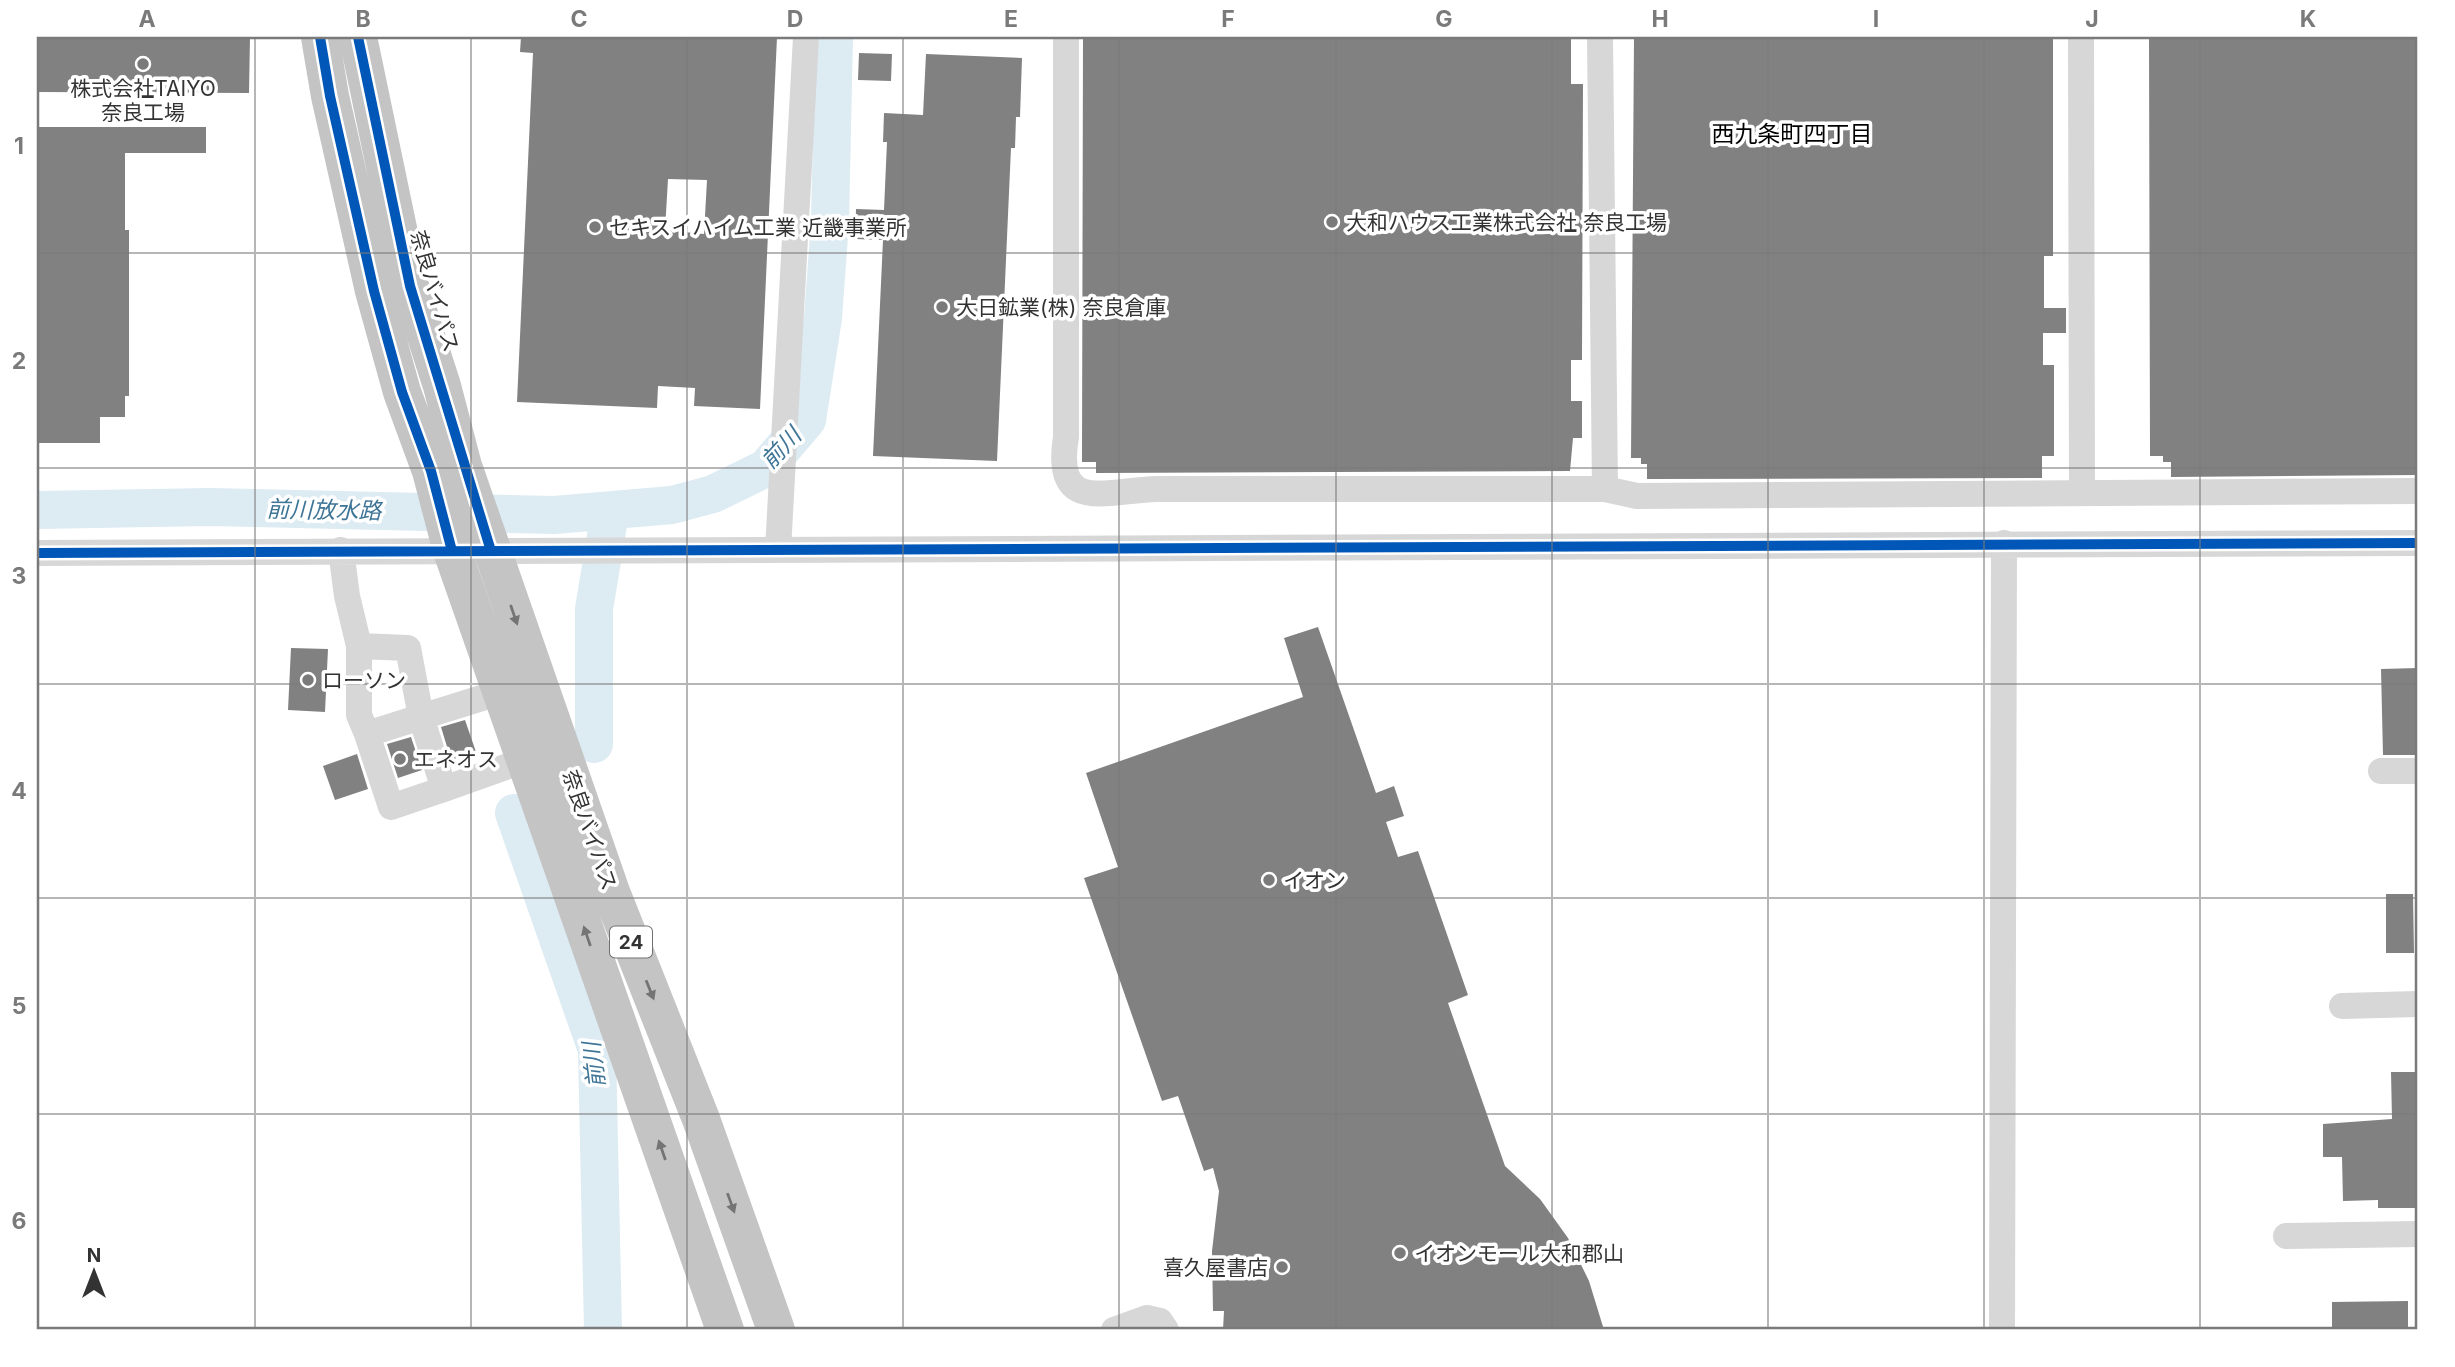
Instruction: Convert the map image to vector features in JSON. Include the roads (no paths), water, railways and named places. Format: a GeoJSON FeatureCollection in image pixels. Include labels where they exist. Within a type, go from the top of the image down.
{"type":"FeatureCollection","features":[{"type":"Feature","properties":{"kind":"highway","name":"奈良バイパス"},"geometry":{"type":"LineString","coordinates":[[320,37],[330,96],[374,291],[402,392],[487,536],[611,892],[701,1119],[776,1330]]}},
{"type":"Feature","properties":{"kind":"highway","name":"奈良バイパス"},"geometry":{"type":"LineString","coordinates":[[358,37],[410,286],[442,386],[447,469],[447,537],[726,1330]]}},
{"type":"Feature","properties":{"kind":"street"},"geometry":{"type":"LineString","coordinates":[[778,551],[806,37]]}},
{"type":"Feature","properties":{"kind":"street"},"geometry":{"type":"LineString","coordinates":[[1066,37],[1066,438],[1063,459],[1066,474],[1075,488],[1092,496],[1121,490],[1157,489],[1605,489],[1637,496],[2418,491]]}},
{"type":"Feature","properties":{"kind":"street"},"geometry":{"type":"LineString","coordinates":[[1600,37],[1605,489]]}},
{"type":"Feature","properties":{"kind":"street"},"geometry":{"type":"LineString","coordinates":[[2081,37],[2082,493]]}},
{"type":"Feature","properties":{"kind":"street"},"geometry":{"type":"LineString","coordinates":[[37,553],[341,551],[447,537],[487,536],[778,551],[2418,543]]}},
{"type":"Feature","properties":{"kind":"street"},"geometry":{"type":"LineString","coordinates":[[2003,1330],[2004,543]]}},
{"type":"Feature","properties":{"kind":"street"},"geometry":{"type":"LineString","coordinates":[[341,551],[347,596],[359,646],[359,715],[391,807],[525,760]]}},
{"type":"Feature","properties":{"kind":"street"},"geometry":{"type":"LineString","coordinates":[[359,646],[408,648],[421,717],[444,789]]}},
{"type":"Feature","properties":{"kind":"street"},"geometry":{"type":"LineString","coordinates":[[367,734],[501,692]]}},
{"type":"Feature","properties":{"kind":"street"},"geometry":{"type":"LineString","coordinates":[[2381,771],[2418,771]]}},
{"type":"Feature","properties":{"kind":"street"},"geometry":{"type":"LineString","coordinates":[[2342,1006],[2418,1004]]}},
{"type":"Feature","properties":{"kind":"street"},"geometry":{"type":"LineString","coordinates":[[2286,1236],[2418,1234]]}},
{"type":"Feature","properties":{"kind":"street"},"geometry":{"type":"LineString","coordinates":[[1115,1330],[1147,1318],[1160,1321],[1166,1330]]}},
{"type":"Feature","properties":{"kind":"waterway","name":"前川"},"geometry":{"type":"LineString","coordinates":[[37,510],[209,507],[554,515],[672,505],[713,494],[766,468],[807,420],[823,318],[830,222],[834,37]]}},
{"type":"Feature","properties":{"kind":"waterway","name":"前川"},"geometry":{"type":"LineString","coordinates":[[594,744],[594,609],[610,512]]}},
{"type":"Feature","properties":{"kind":"waterway","name":"前川"},"geometry":{"type":"LineString","coordinates":[[514,813],[597,1050],[603,1330]]}},
{"type":"Feature","properties":{"kind":"place","name":"株式会社TAIYO 奈良工場"},"geometry":{"type":"Point","coordinates":[143,64]}},
{"type":"Feature","properties":{"kind":"place","name":"大和ハウス工業株式会社 奈良工場"},"geometry":{"type":"Point","coordinates":[1332,222]}},
{"type":"Feature","properties":{"kind":"place","name":"セキスイハイム工業 近畿事業所"},"geometry":{"type":"Point","coordinates":[595,227]}},
{"type":"Feature","properties":{"kind":"place","name":"大日鉱業(株) 奈良倉庫"},"geometry":{"type":"Point","coordinates":[942,307]}},
{"type":"Feature","properties":{"kind":"place","name":"ローソン"},"geometry":{"type":"Point","coordinates":[308,680]}},
{"type":"Feature","properties":{"kind":"place","name":"エネオス"},"geometry":{"type":"Point","coordinates":[400,759]}},
{"type":"Feature","properties":{"kind":"place","name":"イオン"},"geometry":{"type":"Point","coordinates":[1269,880]}},
{"type":"Feature","properties":{"kind":"place","name":"イオンモール大和郡山"},"geometry":{"type":"Point","coordinates":[1400,1253]}},
{"type":"Feature","properties":{"kind":"place","name":"喜久屋書店"},"geometry":{"type":"Point","coordinates":[1282,1267]}},
{"type":"Feature","properties":{"kind":"district","name":"西九条町四丁目"},"geometry":{"type":"Point","coordinates":[1792,134]}},
{"type":"Feature","properties":{"kind":"water label","name":"前川放水路"},"geometry":{"type":"Point","coordinates":[324,510]}}]}
